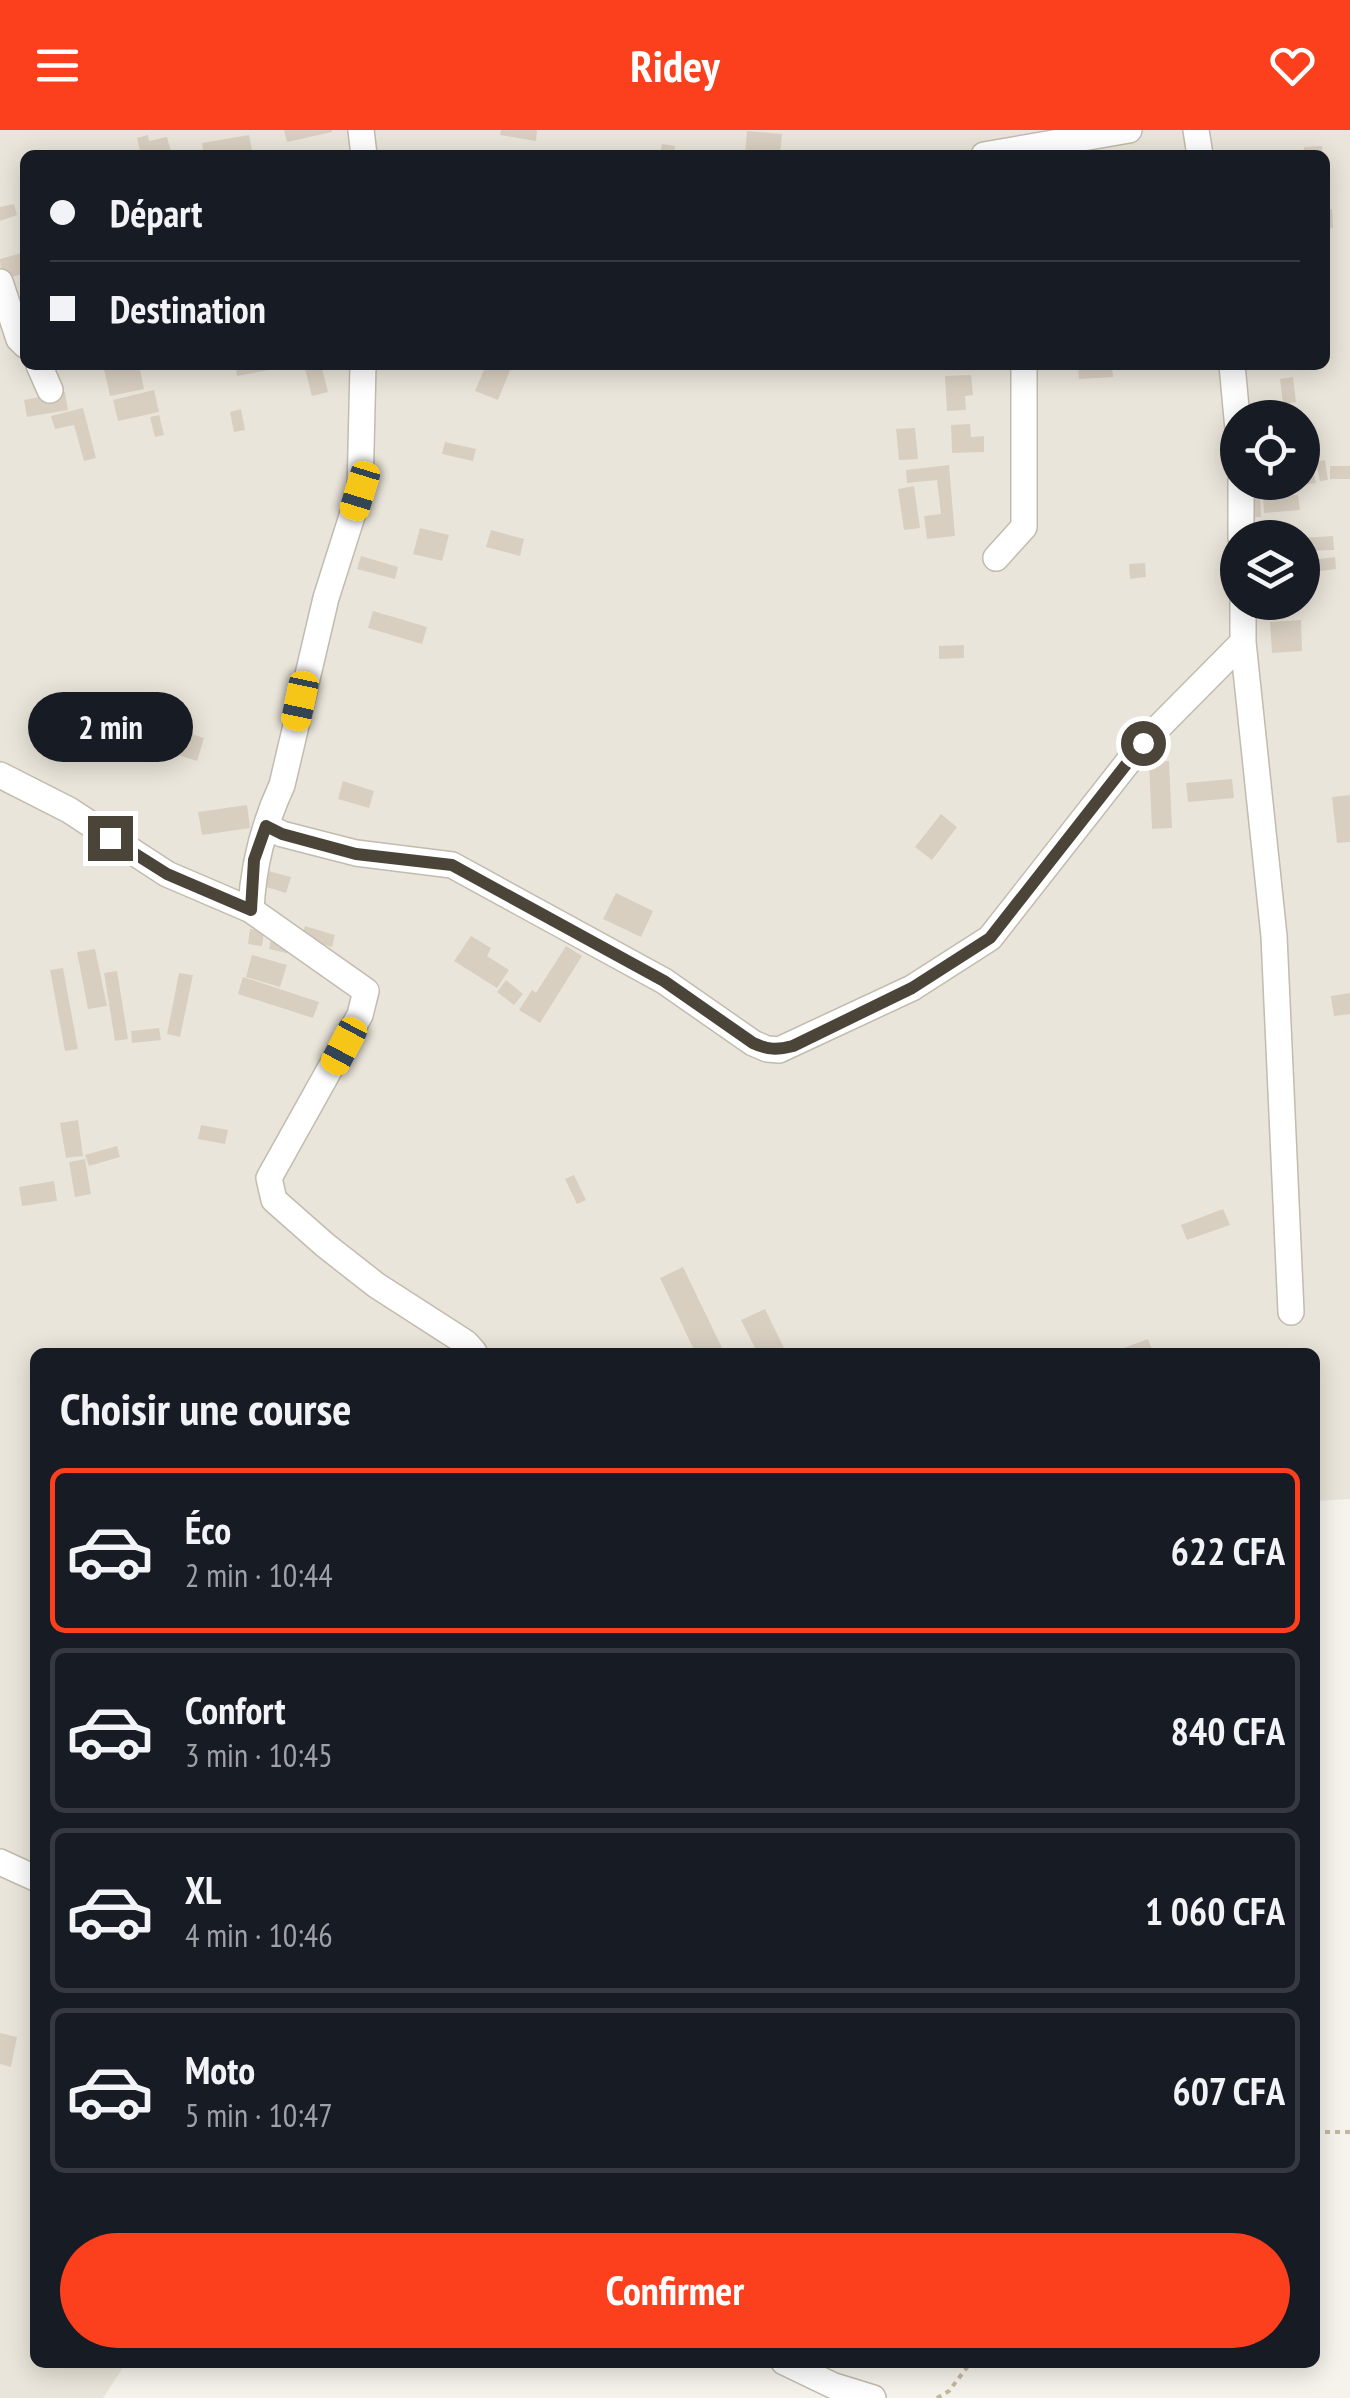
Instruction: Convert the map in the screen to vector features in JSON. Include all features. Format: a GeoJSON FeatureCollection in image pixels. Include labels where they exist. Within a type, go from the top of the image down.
{"type":"FeatureCollection","features":[{"type":"Feature","properties":{"kind":"street"},"geometry":{"type":"LineString","coordinates":[[1018,150],[1129,130]]}},
{"type":"Feature","properties":{"kind":"street"},"geometry":{"type":"LineString","coordinates":[[0,282],[18,343]]}},
{"type":"Feature","properties":{"kind":"street"},"geometry":{"type":"LineString","coordinates":[[41,370],[50,390]]}},
{"type":"Feature","properties":{"kind":"street"},"geometry":{"type":"LineString","coordinates":[[251,910],[254,860],[282,785],[326,598],[360,491],[363,370]]}},
{"type":"Feature","properties":{"kind":"street"},"geometry":{"type":"LineString","coordinates":[[996,558],[1024,528],[1024,370]]}},
{"type":"Feature","properties":{"kind":"street"},"geometry":{"type":"LineString","coordinates":[[1232,370],[1235,400]]}},
{"type":"Feature","properties":{"kind":"street"},"geometry":{"type":"LineString","coordinates":[[1242,620],[1274,936],[1291,1312]]}},
{"type":"Feature","properties":{"kind":"street"},"geometry":{"type":"LineString","coordinates":[[266,826],[356,854],[452,865],[664,981],[753,1043],[767,1050],[779,1050],[912,988],[990,938],[1143,743],[1243,642]]}},
{"type":"Feature","properties":{"kind":"street"},"geometry":{"type":"LineString","coordinates":[[0,775],[69,810],[167,874],[251,910],[366,991],[352,1030],[269,1178],[274,1200],[364,1275],[471,1348]]}},
{"type":"Feature","properties":{"kind":"street"},"geometry":{"type":"LineString","coordinates":[[0,1862],[30,1876]]}},
{"type":"Feature","properties":{"kind":"street"},"geometry":{"type":"LineString","coordinates":[[796,2368],[834,2386],[873,2398]]}},
{"type":"Feature","properties":{"kind":"path"},"geometry":{"type":"LineString","coordinates":[[1320,2132],[1350,2132]]}},
{"type":"Feature","properties":{"kind":"path"},"geometry":{"type":"LineString","coordinates":[[937,2398],[949,2391],[966,2368]]}},
{"type":"Feature","properties":{"kind":"shaded area"},"geometry":{"type":"Polygon","coordinates":[[[0,130],[1350,130],[1350,1499],[1320,1501],[1320,1348],[30,1348],[30,2368],[123,2368],[103,2398],[0,2398],[0,130]]]}},
{"type":"Feature","properties":{"kind":"building"},"geometry":{"type":"Polygon","coordinates":[[[284,130],[332,130],[332,132],[287,142],[284,130]]]}},
{"type":"Feature","properties":{"kind":"building"},"geometry":{"type":"Polygon","coordinates":[[[501,130],[537,130],[536,141],[500,135],[501,130]]]}},
{"type":"Feature","properties":{"kind":"building"},"geometry":{"type":"Polygon","coordinates":[[[747,131],[782,134],[780,150],[745,150],[747,131]]]}},
{"type":"Feature","properties":{"kind":"building"},"geometry":{"type":"Polygon","coordinates":[[[148,135],[149,141],[167,137],[171,150],[140,150],[137,138],[148,135]]]}},
{"type":"Feature","properties":{"kind":"building"},"geometry":{"type":"Polygon","coordinates":[[[249,135],[252,150],[203,150],[202,143],[249,135]]]}},
{"type":"Feature","properties":{"kind":"building"},"geometry":{"type":"Polygon","coordinates":[[[662,144],[675,146],[675,150],[661,150],[662,144]]]}},
{"type":"Feature","properties":{"kind":"building"},"geometry":{"type":"Polygon","coordinates":[[[1322,146],[1322,150],[1304,150],[1322,146]]]}},
{"type":"Feature","properties":{"kind":"building"},"geometry":{"type":"Polygon","coordinates":[[[14,204],[17,215],[0,221],[0,207],[14,204]]]}},
{"type":"Feature","properties":{"kind":"building"},"geometry":{"type":"Polygon","coordinates":[[[20,253],[20,275],[2,280],[0,259],[20,253]]]}},
{"type":"Feature","properties":{"kind":"building"},"geometry":{"type":"Polygon","coordinates":[[[104,370],[140,370],[144,389],[110,396],[104,370]]]}},
{"type":"Feature","properties":{"kind":"building"},"geometry":{"type":"Polygon","coordinates":[[[236,370],[269,370],[237,376],[236,370]]]}},
{"type":"Feature","properties":{"kind":"building"},"geometry":{"type":"Polygon","coordinates":[[[305,370],[322,370],[328,392],[312,396],[305,370]]]}},
{"type":"Feature","properties":{"kind":"building"},"geometry":{"type":"Polygon","coordinates":[[[484,370],[510,370],[498,400],[475,391],[484,370]]]}},
{"type":"Feature","properties":{"kind":"building"},"geometry":{"type":"Polygon","coordinates":[[[1078,370],[1112,370],[1113,377],[1079,379],[1078,370]]]}},
{"type":"Feature","properties":{"kind":"building"},"geometry":{"type":"Polygon","coordinates":[[[971,375],[973,395],[965,396],[966,410],[947,411],[945,376],[971,375]]]}},
{"type":"Feature","properties":{"kind":"building"},"geometry":{"type":"Polygon","coordinates":[[[1293,377],[1296,400],[1283,400],[1280,379],[1293,377]]]}},
{"type":"Feature","properties":{"kind":"building"},"geometry":{"type":"Polygon","coordinates":[[[154,390],[159,412],[118,421],[113,400],[154,390]]]}},
{"type":"Feature","properties":{"kind":"building"},"geometry":{"type":"Polygon","coordinates":[[[65,392],[68,410],[27,417],[24,400],[65,392]]]}},
{"type":"Feature","properties":{"kind":"building"},"geometry":{"type":"Polygon","coordinates":[[[83,408],[96,458],[84,461],[74,425],[55,429],[51,416],[83,408]]]}},
{"type":"Feature","properties":{"kind":"building"},"geometry":{"type":"Polygon","coordinates":[[[241,409],[245,430],[234,432],[230,412],[241,409]]]}},
{"type":"Feature","properties":{"kind":"building"},"geometry":{"type":"Polygon","coordinates":[[[159,415],[164,435],[155,437],[150,417],[159,415]]]}},
{"type":"Feature","properties":{"kind":"building"},"geometry":{"type":"Polygon","coordinates":[[[970,424],[971,437],[984,436],[984,452],[952,453],[951,425],[970,424]]]}},
{"type":"Feature","properties":{"kind":"building"},"geometry":{"type":"Polygon","coordinates":[[[915,428],[918,459],[899,460],[896,429],[915,428]]]}},
{"type":"Feature","properties":{"kind":"building"},"geometry":{"type":"Polygon","coordinates":[[[445,442],[476,449],[473,461],[442,454],[445,442]]]}},
{"type":"Feature","properties":{"kind":"building"},"geometry":{"type":"Polygon","coordinates":[[[1325,460],[1328,480],[1320,481],[1320,461],[1325,460]]]}},
{"type":"Feature","properties":{"kind":"building"},"geometry":{"type":"Polygon","coordinates":[[[949,465],[955,536],[927,539],[924,516],[941,514],[937,480],[907,483],[906,470],[949,465]]]}},
{"type":"Feature","properties":{"kind":"building"},"geometry":{"type":"Polygon","coordinates":[[[1330,466],[1350,466],[1350,479],[1330,479],[1330,466]]]}},
{"type":"Feature","properties":{"kind":"building"},"geometry":{"type":"Polygon","coordinates":[[[914,486],[920,528],[904,530],[898,489],[914,486]]]}},
{"type":"Feature","properties":{"kind":"building"},"geometry":{"type":"Polygon","coordinates":[[[1250,500],[1260,500],[1261,517],[1250,517],[1250,500]]]}},
{"type":"Feature","properties":{"kind":"building"},"geometry":{"type":"Polygon","coordinates":[[[1263,500],[1299,500],[1300,510],[1264,513],[1263,500]]]}},
{"type":"Feature","properties":{"kind":"building"},"geometry":{"type":"Polygon","coordinates":[[[420,528],[449,535],[442,561],[413,554],[420,528]]]}},
{"type":"Feature","properties":{"kind":"building"},"geometry":{"type":"Polygon","coordinates":[[[491,530],[524,539],[520,556],[486,547],[491,530]]]}},
{"type":"Feature","properties":{"kind":"building"},"geometry":{"type":"Polygon","coordinates":[[[1333,536],[1334,550],[1320,550],[1320,537],[1333,536]]]}},
{"type":"Feature","properties":{"kind":"building"},"geometry":{"type":"Polygon","coordinates":[[[361,556],[398,567],[395,579],[357,569],[361,556]]]}},
{"type":"Feature","properties":{"kind":"building"},"geometry":{"type":"Polygon","coordinates":[[[1335,557],[1336,569],[1320,571],[1320,559],[1335,557]]]}},
{"type":"Feature","properties":{"kind":"building"},"geometry":{"type":"Polygon","coordinates":[[[1145,563],[1146,577],[1130,579],[1129,564],[1145,563]]]}},
{"type":"Feature","properties":{"kind":"building"},"geometry":{"type":"Polygon","coordinates":[[[373,611],[427,627],[422,644],[368,628],[373,611]]]}},
{"type":"Feature","properties":{"kind":"building"},"geometry":{"type":"Polygon","coordinates":[[[1301,620],[1302,651],[1272,653],[1270,622],[1301,620]]]}},
{"type":"Feature","properties":{"kind":"building"},"geometry":{"type":"Polygon","coordinates":[[[964,645],[964,658],[939,659],[939,646],[964,645]]]}},
{"type":"Feature","properties":{"kind":"building"},"geometry":{"type":"Polygon","coordinates":[[[77,697],[204,738],[197,761],[70,720],[77,697]]]}},
{"type":"Feature","properties":{"kind":"building"},"geometry":{"type":"Polygon","coordinates":[[[1169,761],[1172,828],[1152,829],[1149,762],[1169,761]]]}},
{"type":"Feature","properties":{"kind":"building"},"geometry":{"type":"Polygon","coordinates":[[[1232,779],[1234,798],[1188,802],[1186,783],[1232,779]]]}},
{"type":"Feature","properties":{"kind":"building"},"geometry":{"type":"Polygon","coordinates":[[[343,781],[374,791],[369,808],[338,799],[343,781]]]}},
{"type":"Feature","properties":{"kind":"building"},"geometry":{"type":"Polygon","coordinates":[[[1350,795],[1350,842],[1337,843],[1332,797],[1350,795]]]}},
{"type":"Feature","properties":{"kind":"building"},"geometry":{"type":"Polygon","coordinates":[[[247,805],[250,828],[202,835],[198,812],[247,805]]]}},
{"type":"Feature","properties":{"kind":"building"},"geometry":{"type":"Polygon","coordinates":[[[941,814],[957,827],[932,860],[915,847],[941,814]]]}},
{"type":"Feature","properties":{"kind":"building"},"geometry":{"type":"Polygon","coordinates":[[[268,871],[291,877],[286,893],[263,886],[268,871]]]}},
{"type":"Feature","properties":{"kind":"building"},"geometry":{"type":"Polygon","coordinates":[[[616,893],[653,911],[641,937],[603,919],[616,893]]]}},
{"type":"Feature","properties":{"kind":"building"},"geometry":{"type":"Polygon","coordinates":[[[305,926],[335,935],[332,947],[301,938],[305,926]]]}},
{"type":"Feature","properties":{"kind":"building"},"geometry":{"type":"Polygon","coordinates":[[[250,929],[264,931],[262,946],[248,944],[250,929]]]}},
{"type":"Feature","properties":{"kind":"building"},"geometry":{"type":"Polygon","coordinates":[[[471,936],[491,948],[487,956],[509,970],[497,988],[454,961],[471,936]]]}},
{"type":"Feature","properties":{"kind":"building"},"geometry":{"type":"Polygon","coordinates":[[[271,939],[293,944],[291,954],[269,949],[271,939]]]}},
{"type":"Feature","properties":{"kind":"building"},"geometry":{"type":"Polygon","coordinates":[[[566,946],[582,956],[540,1023],[519,1010],[532,990],[536,993],[566,946]]]}},
{"type":"Feature","properties":{"kind":"building"},"geometry":{"type":"Polygon","coordinates":[[[95,949],[107,1006],[88,1009],[77,952],[95,949]]]}},
{"type":"Feature","properties":{"kind":"building"},"geometry":{"type":"Polygon","coordinates":[[[252,955],[287,965],[280,987],[246,977],[252,955]]]}},
{"type":"Feature","properties":{"kind":"building"},"geometry":{"type":"Polygon","coordinates":[[[63,968],[78,1049],[65,1051],[50,970],[63,968]]]}},
{"type":"Feature","properties":{"kind":"building"},"geometry":{"type":"Polygon","coordinates":[[[117,971],[128,1039],[115,1041],[104,973],[117,971]]]}},
{"type":"Feature","properties":{"kind":"building"},"geometry":{"type":"Polygon","coordinates":[[[179,973],[193,975],[180,1037],[167,1034],[179,973]]]}},
{"type":"Feature","properties":{"kind":"building"},"geometry":{"type":"Polygon","coordinates":[[[243,977],[319,1002],[313,1018],[238,994],[243,977]]]}},
{"type":"Feature","properties":{"kind":"building"},"geometry":{"type":"Polygon","coordinates":[[[506,980],[523,994],[514,1005],[497,992],[506,980]]]}},
{"type":"Feature","properties":{"kind":"building"},"geometry":{"type":"Polygon","coordinates":[[[1350,993],[1350,1014],[1334,1016],[1331,996],[1350,993]]]}},
{"type":"Feature","properties":{"kind":"building"},"geometry":{"type":"Polygon","coordinates":[[[159,1028],[161,1040],[132,1043],[131,1031],[159,1028]]]}},
{"type":"Feature","properties":{"kind":"building"},"geometry":{"type":"Polygon","coordinates":[[[78,1120],[83,1156],[66,1158],[60,1123],[78,1120]]]}},
{"type":"Feature","properties":{"kind":"building"},"geometry":{"type":"Polygon","coordinates":[[[201,1125],[228,1130],[225,1144],[198,1139],[201,1125]]]}},
{"type":"Feature","properties":{"kind":"building"},"geometry":{"type":"Polygon","coordinates":[[[117,1146],[120,1157],[89,1166],[85,1155],[117,1146]]]}},
{"type":"Feature","properties":{"kind":"building"},"geometry":{"type":"Polygon","coordinates":[[[85,1159],[91,1194],[75,1197],[69,1162],[85,1159]]]}},
{"type":"Feature","properties":{"kind":"building"},"geometry":{"type":"Polygon","coordinates":[[[574,1175],[586,1200],[577,1204],[565,1179],[574,1175]]]}},
{"type":"Feature","properties":{"kind":"building"},"geometry":{"type":"Polygon","coordinates":[[[54,1181],[57,1201],[22,1206],[19,1187],[54,1181]]]}},
{"type":"Feature","properties":{"kind":"building"},"geometry":{"type":"Polygon","coordinates":[[[1223,1209],[1230,1225],[1187,1240],[1181,1225],[1223,1209]]]}},
{"type":"Feature","properties":{"kind":"building"},"geometry":{"type":"Polygon","coordinates":[[[683,1267],[722,1348],[693,1348],[660,1278],[683,1267]]]}},
{"type":"Feature","properties":{"kind":"building"},"geometry":{"type":"Polygon","coordinates":[[[765,1309],[784,1348],[755,1348],[741,1320],[765,1309]]]}},
{"type":"Feature","properties":{"kind":"building"},"geometry":{"type":"Polygon","coordinates":[[[1148,1339],[1151,1348],[1124,1348],[1148,1339]]]}},
{"type":"Feature","properties":{"kind":"building"},"geometry":{"type":"Polygon","coordinates":[[[0,2033],[17,2037],[11,2067],[0,2064],[0,2033]]]}},
{"type":"Feature","properties":{"kind":"route"},"geometry":{"type":"LineString","coordinates":[[110,838],[167,874],[251,910],[254,860],[266,826],[356,854],[452,865],[664,981],[753,1043],[767,1050],[779,1050],[912,988],[990,938],[1143,743]]}}]}
